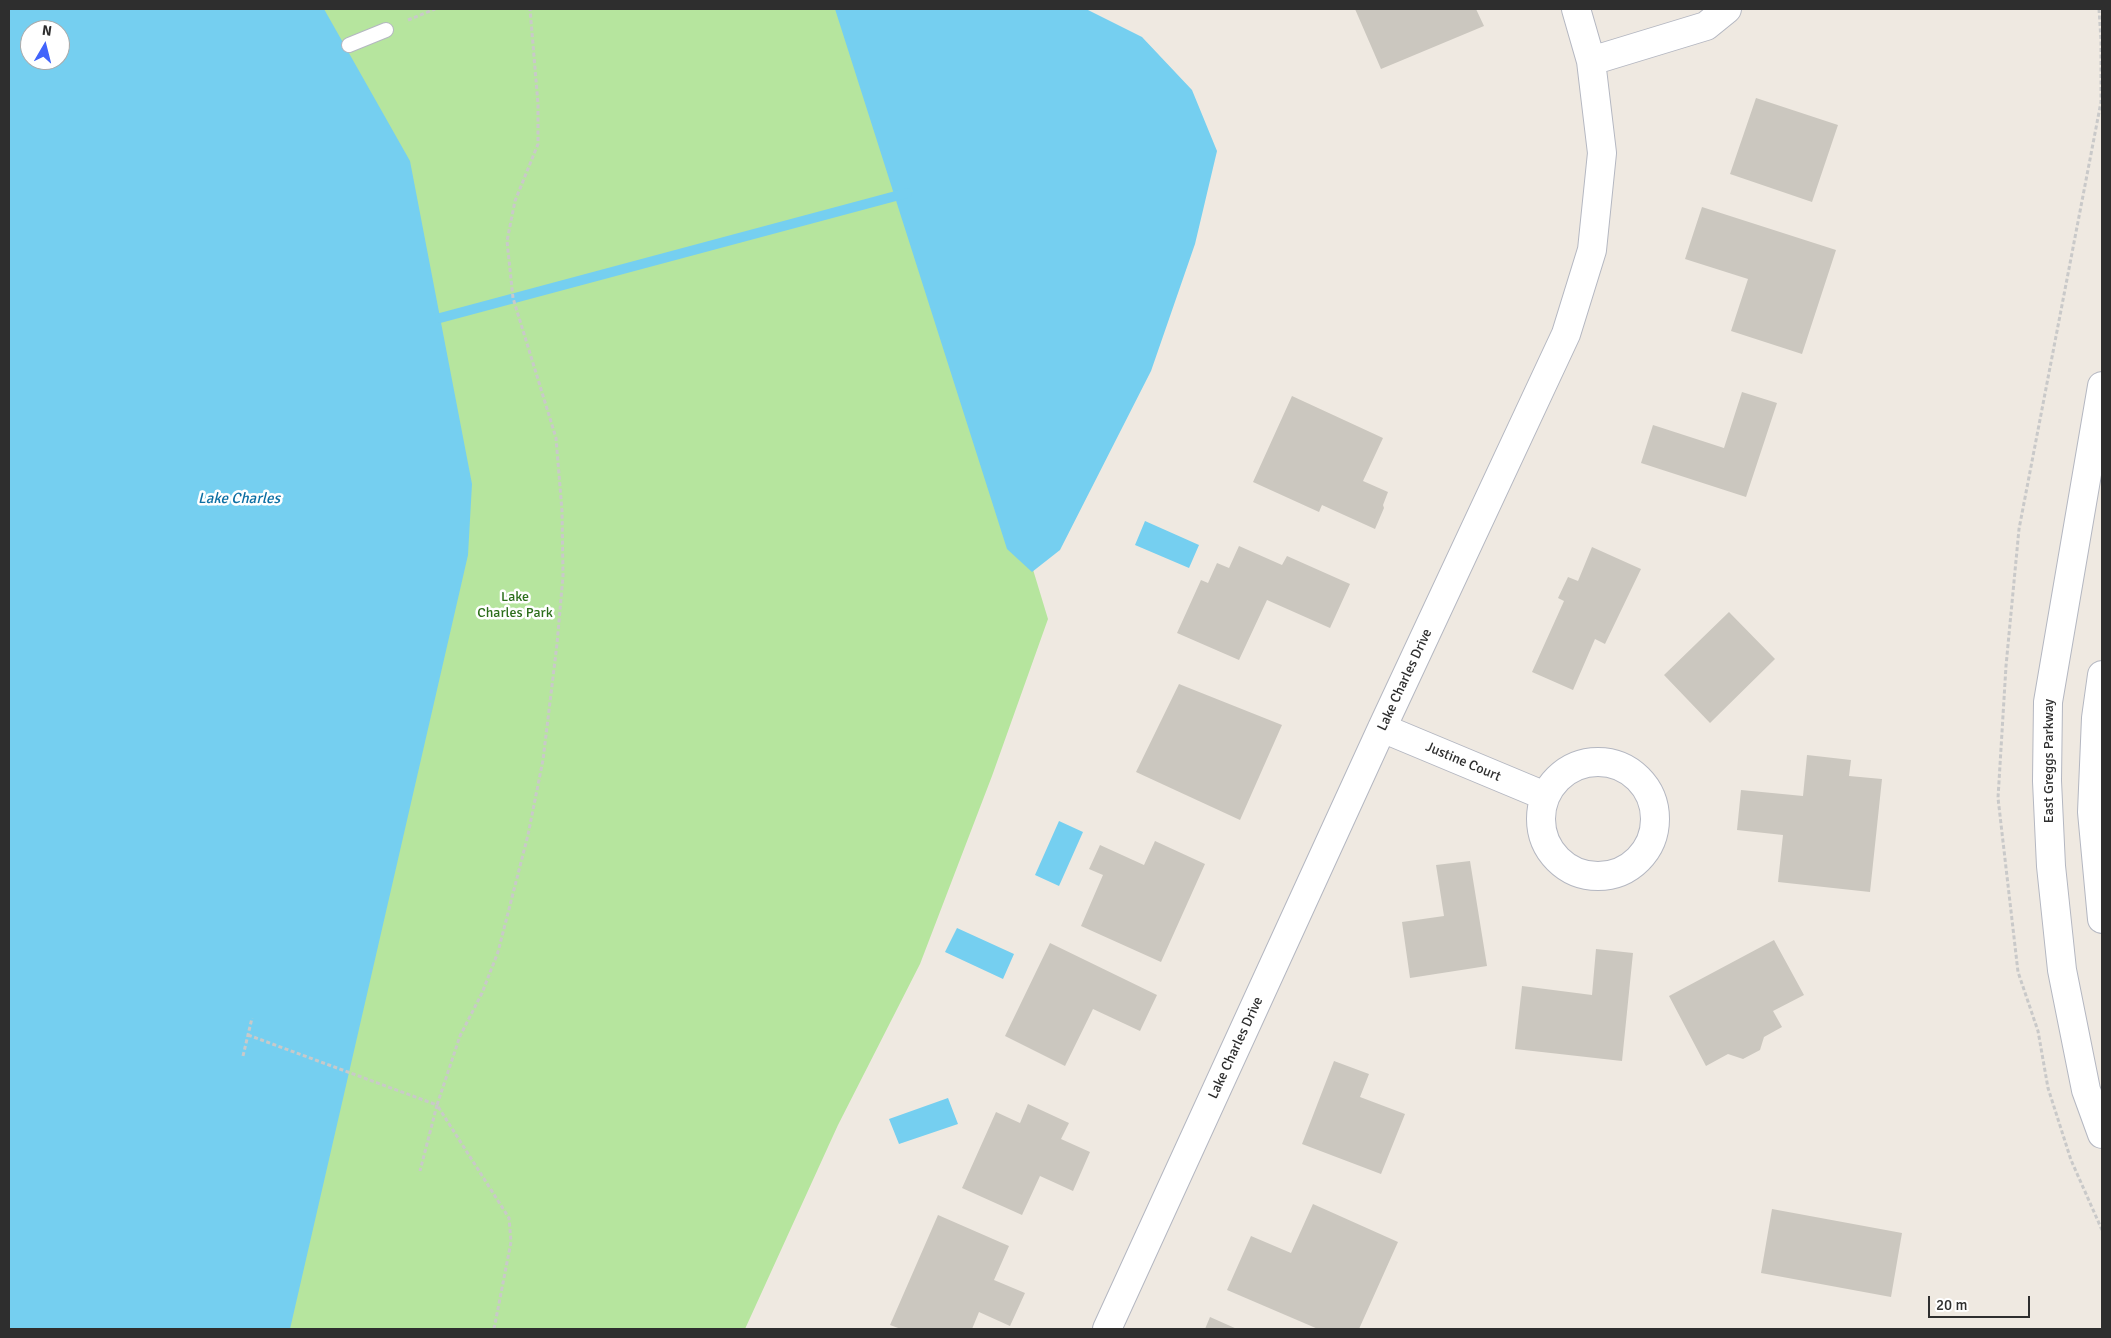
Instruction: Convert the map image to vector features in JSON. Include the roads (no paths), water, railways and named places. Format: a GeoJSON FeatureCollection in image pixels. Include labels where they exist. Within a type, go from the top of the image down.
{"type":"FeatureCollection","features":[{"type":"Feature","properties":{"kind":"street","name":"Lake Charles Drive"},"geometry":{"type":"LineString","coordinates":[[1107,1329],[1382,728],[1566,334],[1592,250],[1602,153],[1591,61],[1576,9]]}},
{"type":"Feature","properties":{"kind":"street"},"geometry":{"type":"LineString","coordinates":[[1591,61],[1706,26],[1727,9]]}},
{"type":"Feature","properties":{"kind":"street","name":"East Greggs Parkway"},"geometry":{"type":"LineString","coordinates":[[2102,386],[2048,702],[2046,780],[2051,866],[2062,970],[2086,1090],[2102,1134]]}},
{"type":"Feature","properties":{"kind":"street"},"geometry":{"type":"LineString","coordinates":[[2102,674],[2096,718],[2092,812],[2102,919]]}},
{"type":"Feature","properties":{"kind":"street","name":"Justine Court"},"geometry":{"type":"LineString","coordinates":[[1382,728],[1545,796]]}},
{"type":"Feature","properties":{"kind":"street"},"geometry":{"type":"LineString","coordinates":[[1603,761],[1622,767],[1638,778],[1650,793],[1655,812],[1654,832],[1647,850],[1634,864],[1616,874],[1587,876],[1563,865],[1550,852],[1542,836],[1540,817],[1545,796],[1552,783],[1566,770],[1583,763],[1603,761]]}},
{"type":"Feature","properties":{"kind":"lane"},"geometry":{"type":"LineString","coordinates":[[349,45],[386,30]]}},
{"type":"Feature","properties":{"kind":"water","name":"Lake Charles"},"geometry":{"type":"Polygon","coordinates":[[[9,9],[324,9],[410,161],[472,484],[468,555],[290,1329],[9,1329],[9,9]]]}},
{"type":"Feature","properties":{"kind":"water"},"geometry":{"type":"Polygon","coordinates":[[[835,9],[1086,9],[1142,37],[1192,90],[1217,151],[1195,244],[1151,371],[1060,550],[1032,572],[1007,549],[835,9]]]}},
{"type":"Feature","properties":{"kind":"water"},"geometry":{"type":"Polygon","coordinates":[[[1145,521],[1199,545],[1189,568],[1135,545],[1145,521]]]}},
{"type":"Feature","properties":{"kind":"water"},"geometry":{"type":"Polygon","coordinates":[[[1059,821],[1083,832],[1059,886],[1035,875],[1059,821]]]}},
{"type":"Feature","properties":{"kind":"water"},"geometry":{"type":"Polygon","coordinates":[[[957,928],[1014,954],[1003,979],[945,952],[957,928]]]}},
{"type":"Feature","properties":{"kind":"water"},"geometry":{"type":"Polygon","coordinates":[[[948,1098],[958,1124],[899,1144],[889,1119],[948,1098]]]}},
{"type":"Feature","properties":{"kind":"waterway"},"geometry":{"type":"LineString","coordinates":[[440,318],[907,193]]}},
{"type":"Feature","properties":{"kind":"park label","name":"Lake Charles Park"},"geometry":{"type":"Point","coordinates":[515,606]}}]}
